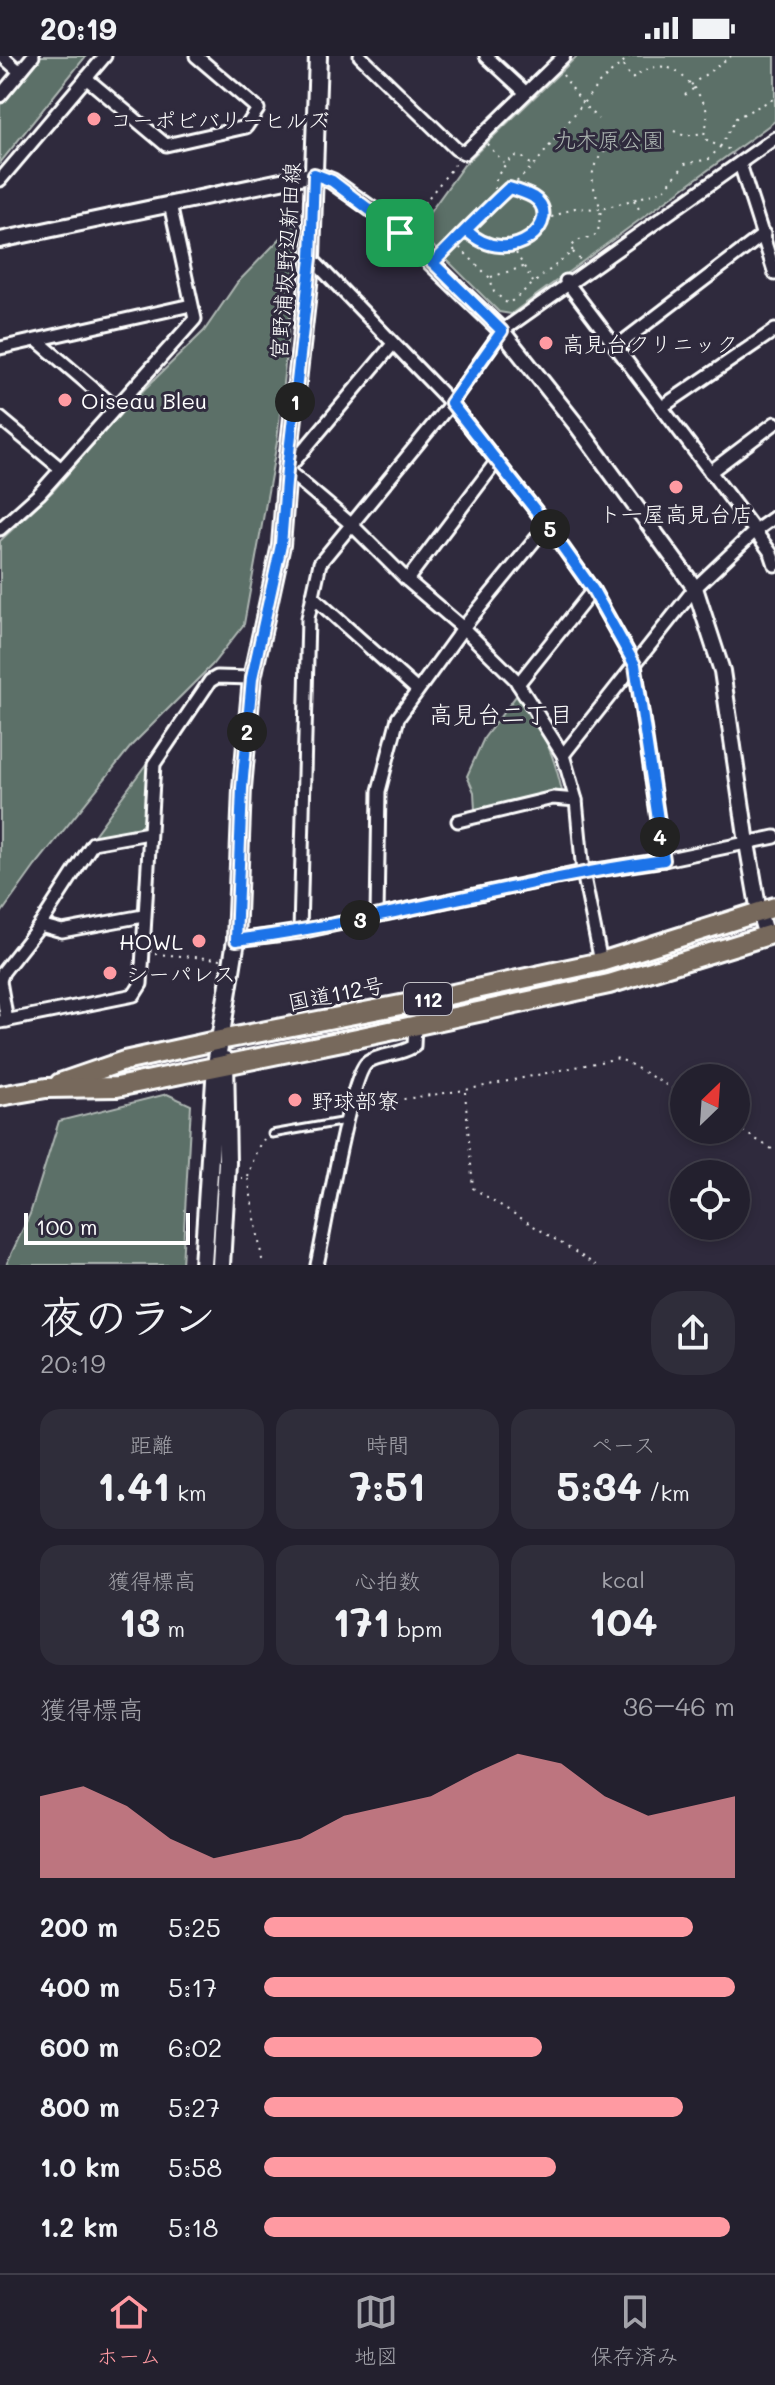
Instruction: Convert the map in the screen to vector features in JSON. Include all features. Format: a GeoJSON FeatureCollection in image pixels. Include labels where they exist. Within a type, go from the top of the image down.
{"type":"FeatureCollection","features":[{"type":"Feature","properties":{"kind":"highway","name":"国道112号"},"geometry":{"type":"LineString","coordinates":[[46,1088],[124,1061],[601,962],[767,910]]}},
{"type":"Feature","properties":{"kind":"highway","name":"国道112号"},"geometry":{"type":"LineString","coordinates":[[0,1096],[46,1088],[117,1087],[415,1026],[609,984],[770,934]]}},
{"type":"Feature","properties":{"kind":"main road","name":"宮野浦坂野辺新田線"},"geometry":{"type":"LineString","coordinates":[[221,1265],[226,1177],[220,1040],[236,940],[242,788],[252,678],[281,545],[311,258],[318,56]]}},
{"type":"Feature","properties":{"kind":"main road","name":"宮野浦坂野辺新田線"},"geometry":{"type":"LineString","coordinates":[[203,1265],[221,1064]]}},
{"type":"Feature","properties":{"kind":"street"},"geometry":{"type":"LineString","coordinates":[[2,56],[20,72]]}},
{"type":"Feature","properties":{"kind":"street"},"geometry":{"type":"LineString","coordinates":[[0,96],[33,56]]}},
{"type":"Feature","properties":{"kind":"street"},"geometry":{"type":"LineString","coordinates":[[0,180],[105,56]]}},
{"type":"Feature","properties":{"kind":"street"},"geometry":{"type":"LineString","coordinates":[[86,78],[166,145],[246,127],[258,109],[196,56]]}},
{"type":"Feature","properties":{"kind":"street"},"geometry":{"type":"LineString","coordinates":[[360,56],[456,149],[464,153],[560,60]]}},
{"type":"Feature","properties":{"kind":"street"},"geometry":{"type":"LineString","coordinates":[[486,56],[525,92]]}},
{"type":"Feature","properties":{"kind":"street"},"geometry":{"type":"LineString","coordinates":[[300,932],[308,618],[320,563],[451,403],[502,331],[666,211],[775,138]]}},
{"type":"Feature","properties":{"kind":"street"},"geometry":{"type":"LineString","coordinates":[[740,164],[775,274]]}},
{"type":"Feature","properties":{"kind":"street"},"geometry":{"type":"LineString","coordinates":[[0,240],[314,174],[332,181],[400,233],[502,331],[622,485],[695,588],[722,671],[747,843],[767,910],[770,934]]}},
{"type":"Feature","properties":{"kind":"street"},"geometry":{"type":"LineString","coordinates":[[0,528],[39,494],[195,319],[170,204]]}},
{"type":"Feature","properties":{"kind":"street"},"geometry":{"type":"LineString","coordinates":[[616,347],[764,234]]}},
{"type":"Feature","properties":{"kind":"street"},"geometry":{"type":"LineString","coordinates":[[311,258],[451,403],[547,525],[593,590],[635,665],[664,860]]}},
{"type":"Feature","properties":{"kind":"street"},"geometry":{"type":"LineString","coordinates":[[567,283],[755,531],[771,553],[775,565]]}},
{"type":"Feature","properties":{"kind":"street"},"geometry":{"type":"LineString","coordinates":[[0,348],[191,305]]}},
{"type":"Feature","properties":{"kind":"street"},"geometry":{"type":"LineString","coordinates":[[662,407],[775,330]]}},
{"type":"Feature","properties":{"kind":"street"},"geometry":{"type":"LineString","coordinates":[[38,341],[115,407]]}},
{"type":"Feature","properties":{"kind":"street"},"geometry":{"type":"LineString","coordinates":[[393,344],[287,470],[352,525],[518,684],[563,755],[576,800],[583,872],[601,962]]}},
{"type":"Feature","properties":{"kind":"street"},"geometry":{"type":"LineString","coordinates":[[0,418],[60,468]]}},
{"type":"Feature","properties":{"kind":"street"},"geometry":{"type":"LineString","coordinates":[[710,472],[775,423]]}},
{"type":"Feature","properties":{"kind":"street"},"geometry":{"type":"LineString","coordinates":[[407,580],[496,462]]}},
{"type":"Feature","properties":{"kind":"street"},"geometry":{"type":"LineString","coordinates":[[563,755],[695,588],[755,531],[775,517]]}},
{"type":"Feature","properties":{"kind":"street"},"geometry":{"type":"LineString","coordinates":[[377,916],[379,791],[398,718],[463,628],[547,525]]}},
{"type":"Feature","properties":{"kind":"street"},"geometry":{"type":"LineString","coordinates":[[518,684],[593,590]]}},
{"type":"Feature","properties":{"kind":"street"},"geometry":{"type":"LineString","coordinates":[[312,596],[417,690]]}},
{"type":"Feature","properties":{"kind":"street"},"geometry":{"type":"LineString","coordinates":[[149,833],[93,843],[40,925],[3,972],[0,981],[4,1022],[134,995],[141,984],[154,764],[210,681],[217,677],[252,678]]}},
{"type":"Feature","properties":{"kind":"street"},"geometry":{"type":"LineString","coordinates":[[458,821],[553,798],[576,800]]}},
{"type":"Feature","properties":{"kind":"street"},"geometry":{"type":"LineString","coordinates":[[236,940],[300,932],[583,872],[664,860],[775,837]]}},
{"type":"Feature","properties":{"kind":"street"},"geometry":{"type":"LineString","coordinates":[[40,925],[62,931],[143,916]]}},
{"type":"Feature","properties":{"kind":"street"},"geometry":{"type":"LineString","coordinates":[[317,1265],[349,1107],[360,1072],[368,1062],[402,1054],[414,1046],[415,1026]]}},
{"type":"Feature","properties":{"kind":"lane"},"geometry":{"type":"LineString","coordinates":[[272,1134],[347,1121]]}},
{"type":"Feature","properties":{"kind":"path"},"geometry":{"type":"LineString","coordinates":[[433,263],[533,166],[610,72],[630,56]]}},
{"type":"Feature","properties":{"kind":"path"},"geometry":{"type":"LineString","coordinates":[[685,95],[731,56]]}},
{"type":"Feature","properties":{"kind":"path"},"geometry":{"type":"LineString","coordinates":[[560,60],[583,104],[598,119]]}},
{"type":"Feature","properties":{"kind":"path"},"geometry":{"type":"LineString","coordinates":[[622,65],[636,86]]}},
{"type":"Feature","properties":{"kind":"path"},"geometry":{"type":"LineString","coordinates":[[632,79],[645,68],[665,66],[683,75],[705,103],[708,118],[704,133],[707,140],[728,149],[740,164]]}},
{"type":"Feature","properties":{"kind":"path"},"geometry":{"type":"LineString","coordinates":[[542,221],[575,208],[601,209],[663,191],[685,164],[709,159],[720,147],[736,118],[775,98]]}},
{"type":"Feature","properties":{"kind":"path"},"geometry":{"type":"LineString","coordinates":[[674,131],[685,136],[704,133]]}},
{"type":"Feature","properties":{"kind":"path"},"geometry":{"type":"LineString","coordinates":[[481,137],[505,164]]}},
{"type":"Feature","properties":{"kind":"path"},"geometry":{"type":"LineString","coordinates":[[588,270],[570,247],[581,239],[592,238],[598,232],[601,209],[590,179],[598,156],[613,144]]}},
{"type":"Feature","properties":{"kind":"path"},"geometry":{"type":"LineString","coordinates":[[400,233],[464,153]]}},
{"type":"Feature","properties":{"kind":"path"},"geometry":{"type":"LineString","coordinates":[[502,203],[497,198],[494,183],[500,168],[514,156],[523,158],[533,166]]}},
{"type":"Feature","properties":{"kind":"path"},"geometry":{"type":"LineString","coordinates":[[466,230],[490,246],[524,242],[538,232],[542,207],[534,197],[509,188]]}},
{"type":"Feature","properties":{"kind":"path"},"geometry":{"type":"LineString","coordinates":[[633,199],[639,209]]}},
{"type":"Feature","properties":{"kind":"path"},"geometry":{"type":"LineString","coordinates":[[454,242],[490,278],[494,292],[508,304],[573,251]]}},
{"type":"Feature","properties":{"kind":"path"},"geometry":{"type":"LineString","coordinates":[[511,245],[533,282]]}},
{"type":"Feature","properties":{"kind":"path"},"geometry":{"type":"LineString","coordinates":[[490,278],[524,267]]}},
{"type":"Feature","properties":{"kind":"path"},"geometry":{"type":"LineString","coordinates":[[142,953],[212,959]]}},
{"type":"Feature","properties":{"kind":"path"},"geometry":{"type":"LineString","coordinates":[[349,1107],[465,1090],[619,1058],[670,1087]]}},
{"type":"Feature","properties":{"kind":"path"},"geometry":{"type":"LineString","coordinates":[[465,1090],[473,1188],[596,1265]]}},
{"type":"Feature","properties":{"kind":"path"},"geometry":{"type":"LineString","coordinates":[[263,1265],[248,1178],[257,1149],[272,1134]]}},
{"type":"Feature","properties":{"kind":"path"},"geometry":{"type":"LineString","coordinates":[[750,1136],[775,1151]]}},
{"type":"Feature","properties":{"kind":"path"},"geometry":{"type":"LineString","coordinates":[[226,1177],[248,1178]]}},
{"type":"Feature","properties":{"kind":"green space"},"geometry":{"type":"Polygon","coordinates":[[[40,56],[86,56],[0,163],[0,103],[40,56]]]}},
{"type":"Feature","properties":{"kind":"green space","name":"九木原公園"},"geometry":{"type":"Polygon","coordinates":[[[577,56],[775,56],[775,121],[511,314],[499,312],[419,232],[420,226],[464,165],[577,56]]]}},
{"type":"Feature","properties":{"kind":"green space"},"geometry":{"type":"Polygon","coordinates":[[[300,218],[277,442],[244,624],[212,665],[132,745],[35,866],[0,915],[0,541],[53,491],[122,411],[204,331],[237,283],[300,218]]]}},
{"type":"Feature","properties":{"kind":"green space"},"geometry":{"type":"Polygon","coordinates":[[[516,696],[545,740],[562,791],[475,810],[474,792],[467,776],[484,738],[516,696]]]}},
{"type":"Feature","properties":{"kind":"green space"},"geometry":{"type":"Polygon","coordinates":[[[149,760],[146,819],[140,827],[92,838],[149,760]]]}},
{"type":"Feature","properties":{"kind":"green space"},"geometry":{"type":"Polygon","coordinates":[[[167,1094],[191,1105],[182,1265],[6,1265],[30,1214],[59,1121],[167,1094]]]}},
{"type":"Feature","properties":{"kind":"place","name":"コーポビバリーヒルズ"},"geometry":{"type":"Point","coordinates":[94,119]}},
{"type":"Feature","properties":{"kind":"place","name":"高見台クリニック"},"geometry":{"type":"Point","coordinates":[546,343]}},
{"type":"Feature","properties":{"kind":"place","name":"Oiseau Bleu"},"geometry":{"type":"Point","coordinates":[65,400]}},
{"type":"Feature","properties":{"kind":"place","name":"ト一屋高見台店"},"geometry":{"type":"Point","coordinates":[676,487]}},
{"type":"Feature","properties":{"kind":"place","name":"HOWL"},"geometry":{"type":"Point","coordinates":[199,941]}},
{"type":"Feature","properties":{"kind":"place","name":"シーパレス"},"geometry":{"type":"Point","coordinates":[110,973]}},
{"type":"Feature","properties":{"kind":"place","name":"野球部寮"},"geometry":{"type":"Point","coordinates":[295,1100]}},
{"type":"Feature","properties":{"kind":"district","name":"高見台二丁目"},"geometry":{"type":"Point","coordinates":[501,713]}},
{"type":"Feature","properties":{"kind":"route"},"geometry":{"type":"LineString","coordinates":[[400,233],[332,181],[314,174],[311,258],[281,545],[252,678],[242,788],[236,940],[300,932],[583,872],[664,860],[635,665],[593,590],[547,525],[451,403],[502,331],[433,263],[497,198],[509,188],[534,197],[542,207],[538,232],[524,242],[505,247],[490,246],[466,230],[433,263],[400,233]]}}]}
